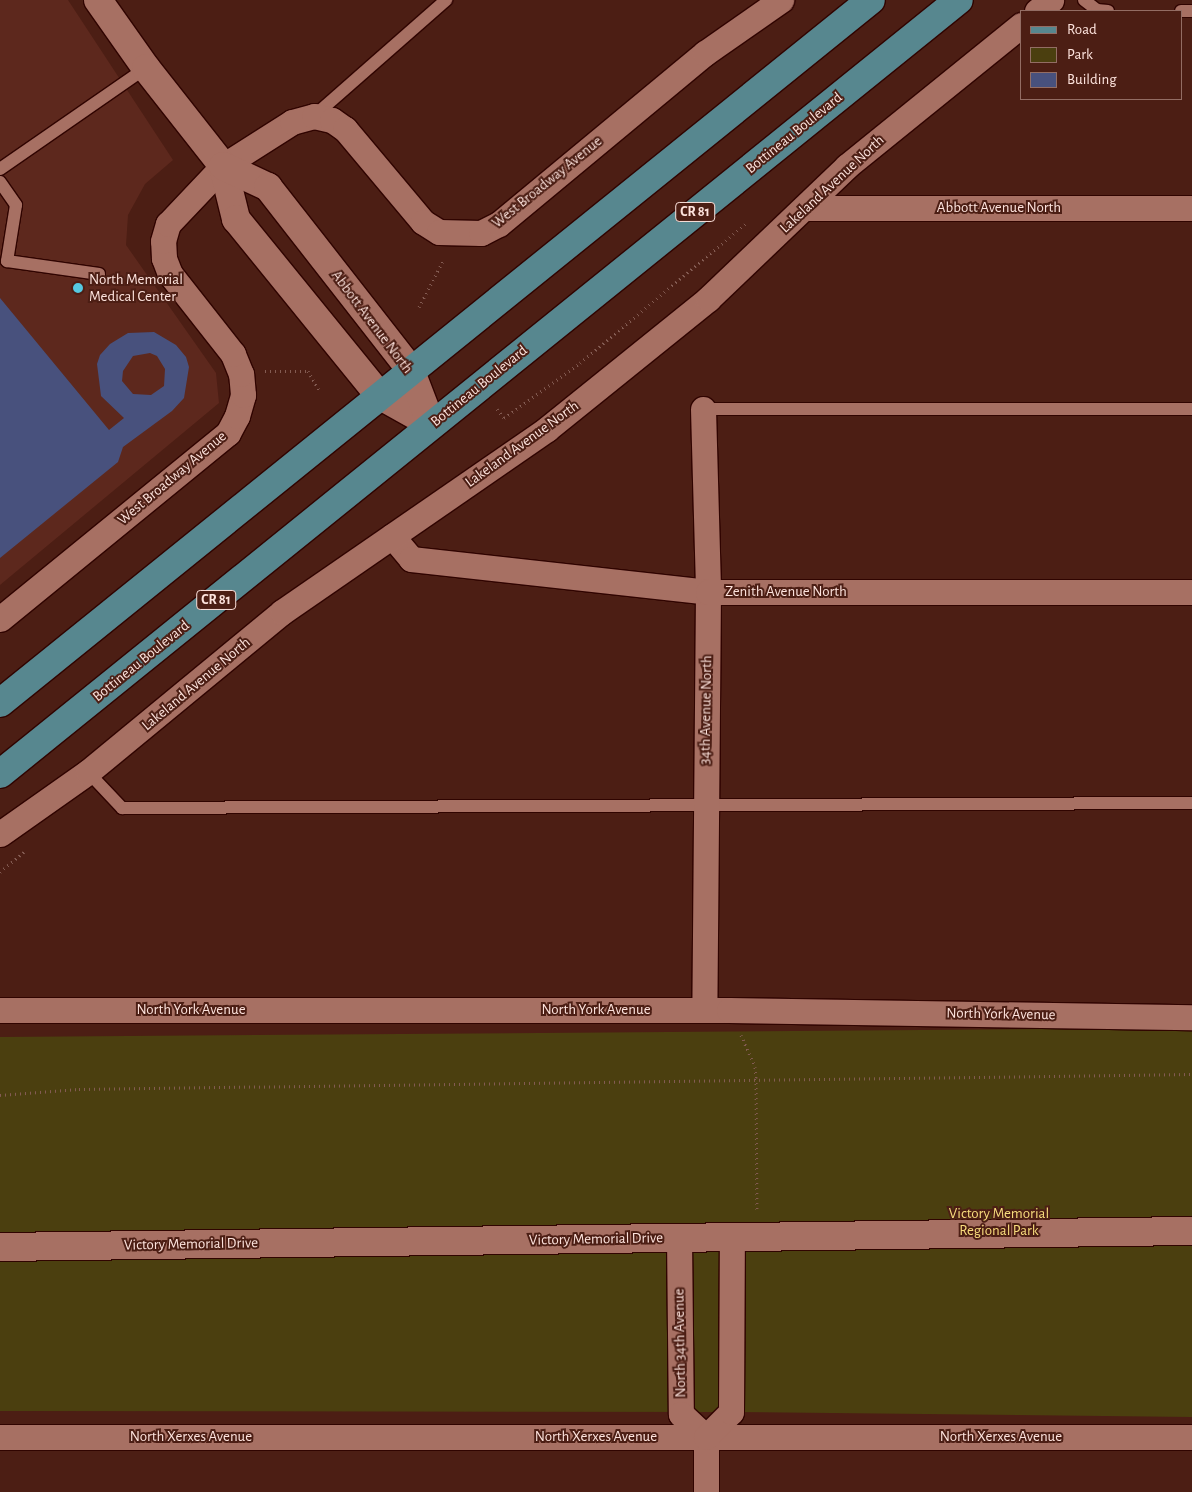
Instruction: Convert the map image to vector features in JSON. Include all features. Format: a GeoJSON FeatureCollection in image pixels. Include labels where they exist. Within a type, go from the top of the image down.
{"type":"FeatureCollection","features":[{"type":"Feature","properties":{"kind":"main road"},"geometry":{"type":"LineString","coordinates":[[0,703],[79,642],[410,369],[871,0]]}},
{"type":"Feature","properties":{"kind":"main road","name":"Bottineau Boulevard"},"geometry":{"type":"LineString","coordinates":[[0,774],[958,0]]}},
{"type":"Feature","properties":{"kind":"street","name":"Abbott Avenue North"},"geometry":{"type":"LineString","coordinates":[[98,0],[146,68],[223,166],[236,219],[379,395],[431,424]]}},
{"type":"Feature","properties":{"kind":"street","name":"West Broadway Avenue"},"geometry":{"type":"LineString","coordinates":[[0,619],[228,433],[238,416],[243,395],[241,374],[233,354],[170,274],[164,258],[163,241],[168,224],[223,166],[292,122],[314,116],[332,120],[345,129],[423,222],[439,232],[481,233],[499,224],[705,53],[781,0]]}},
{"type":"Feature","properties":{"kind":"street"},"geometry":{"type":"LineString","coordinates":[[1038,10],[1051,0]]}},
{"type":"Feature","properties":{"kind":"street","name":"Lakeland Avenue North"},"geometry":{"type":"LineString","coordinates":[[0,834],[88,772],[282,612],[547,429],[708,299],[807,208],[847,166],[1020,26]]}},
{"type":"Feature","properties":{"kind":"street","name":"Abbott Avenue North"},"geometry":{"type":"LineString","coordinates":[[223,166],[268,187],[410,369],[431,424]]}},
{"type":"Feature","properties":{"kind":"street","name":"Abbott Avenue North"},"geometry":{"type":"LineString","coordinates":[[807,208],[1192,208]]}},
{"type":"Feature","properties":{"kind":"street","name":"34th Avenue North"},"geometry":{"type":"LineString","coordinates":[[703,409],[708,592],[704,805],[704,1010]]}},
{"type":"Feature","properties":{"kind":"street","name":"Zenith Avenue North"},"geometry":{"type":"LineString","coordinates":[[392,536],[411,559],[708,592],[1192,592]]}},
{"type":"Feature","properties":{"kind":"street","name":"North York Avenue"},"geometry":{"type":"LineString","coordinates":[[0,1010],[729,1010],[1192,1017]]}},
{"type":"Feature","properties":{"kind":"street","name":"Victory Memorial Drive"},"geometry":{"type":"LineString","coordinates":[[0,1247],[1192,1231]]}},
{"type":"Feature","properties":{"kind":"street","name":"North 34th Avenue"},"geometry":{"type":"LineString","coordinates":[[678,1238],[681,1414],[706,1437]]}},
{"type":"Feature","properties":{"kind":"street"},"geometry":{"type":"LineString","coordinates":[[706,1492],[706,1437],[731,1412],[732,1238]]}},
{"type":"Feature","properties":{"kind":"street","name":"North Xerxes Avenue"},"geometry":{"type":"LineString","coordinates":[[0,1436],[1192,1437]]}},
{"type":"Feature","properties":{"kind":"lane"},"geometry":{"type":"LineString","coordinates":[[314,116],[446,0]]}},
{"type":"Feature","properties":{"kind":"lane"},"geometry":{"type":"LineString","coordinates":[[1084,0],[1097,10]]}},
{"type":"Feature","properties":{"kind":"lane"},"geometry":{"type":"LineString","coordinates":[[0,169],[146,68]]}},
{"type":"Feature","properties":{"kind":"lane"},"geometry":{"type":"LineString","coordinates":[[0,182],[16,205],[7,261],[99,274]]}},
{"type":"Feature","properties":{"kind":"lane"},"geometry":{"type":"LineString","coordinates":[[703,409],[1192,409]]}},
{"type":"Feature","properties":{"kind":"lane"},"geometry":{"type":"LineString","coordinates":[[88,772],[122,808],[1192,803]]}},
{"type":"Feature","properties":{"kind":"path"},"geometry":{"type":"LineString","coordinates":[[493,405],[504,418],[557,380],[752,218]]}},
{"type":"Feature","properties":{"kind":"path"},"geometry":{"type":"LineString","coordinates":[[419,308],[446,256]]}},
{"type":"Feature","properties":{"kind":"path"},"geometry":{"type":"LineString","coordinates":[[270,370],[308,370],[320,392]]}},
{"type":"Feature","properties":{"kind":"path"},"geometry":{"type":"LineString","coordinates":[[729,1010],[755,1067],[757,1220]]}},
{"type":"Feature","properties":{"kind":"path"},"geometry":{"type":"LineString","coordinates":[[0,1095],[79,1089],[756,1078],[1192,1074]]}},
{"type":"Feature","properties":{"kind":"shaded area","name":"North Memorial Medical Center"},"geometry":{"type":"Polygon","coordinates":[[[0,0],[68,0],[173,160],[145,184],[128,215],[126,245],[216,373],[219,403],[0,585],[0,0]]]}},
{"type":"Feature","properties":{"kind":"green space","name":"Victory Memorial Regional Park"},"geometry":{"type":"Polygon","coordinates":[[[1192,1028],[1192,1417],[731,1412],[0,1411],[0,1037],[1192,1028]]]}},
{"type":"Feature","properties":{"kind":"building"},"geometry":{"type":"Polygon","coordinates":[[[0,298],[109,430],[124,418],[101,396],[97,364],[100,355],[110,344],[128,333],[154,332],[176,345],[186,357],[189,367],[184,398],[172,411],[123,447],[118,462],[0,558],[0,298]],[[150,353],[133,356],[123,371],[122,381],[133,394],[151,395],[164,386],[165,369],[157,356],[150,353]]]}},
{"type":"Feature","properties":{"kind":"place","name":"North Memorial Medical Center"},"geometry":{"type":"Point","coordinates":[78,288]}}]}
